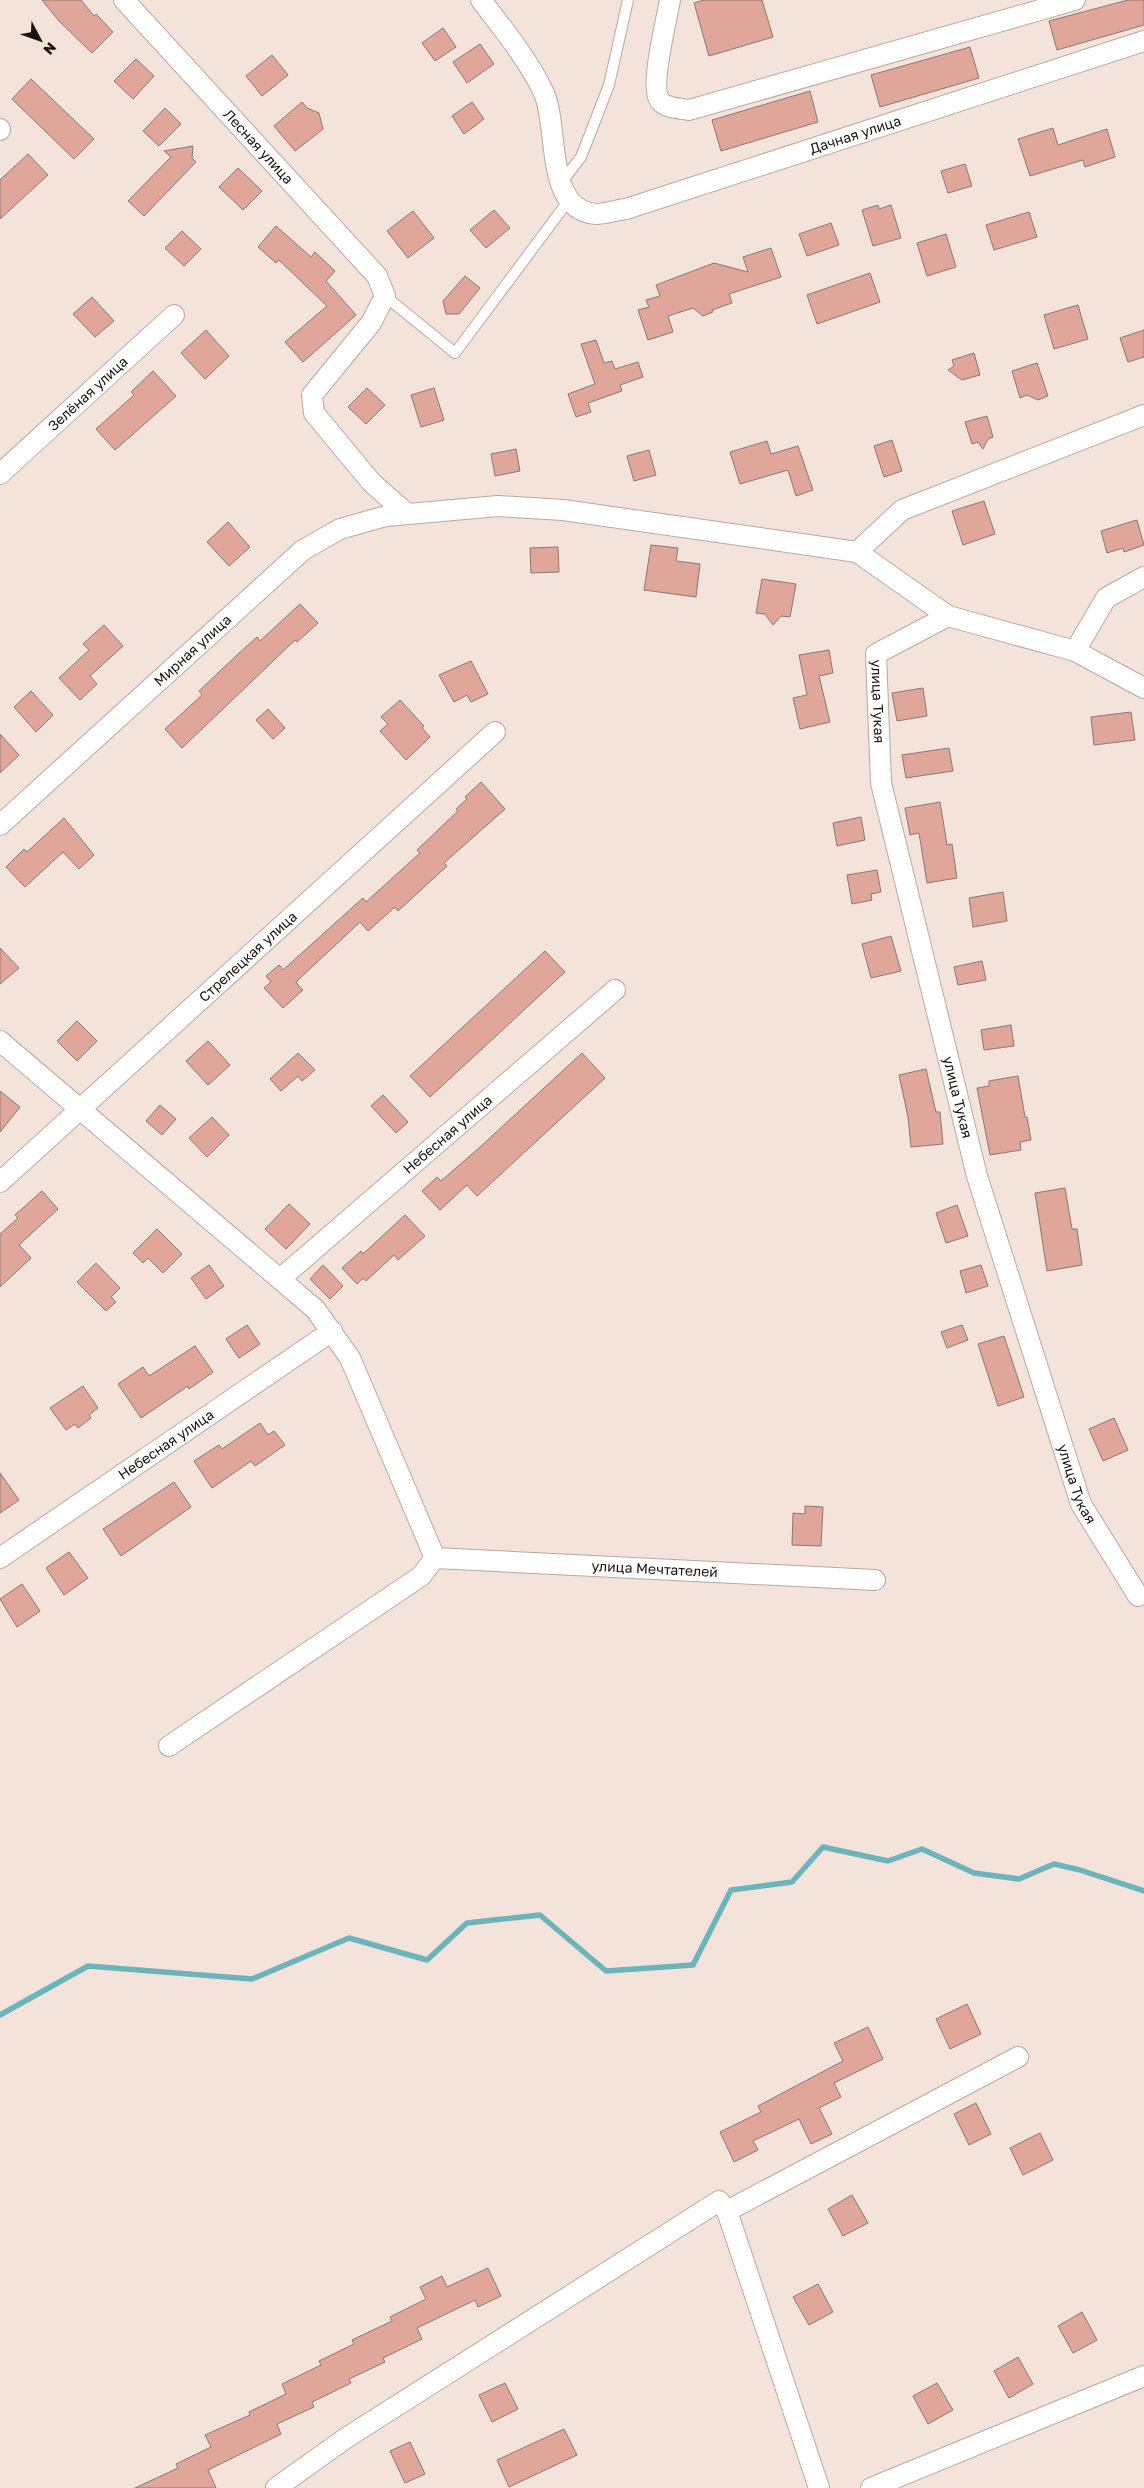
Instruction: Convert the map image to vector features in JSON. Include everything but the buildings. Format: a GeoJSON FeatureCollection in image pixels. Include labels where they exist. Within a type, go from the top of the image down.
{"type":"FeatureCollection","features":[{"type":"Feature","properties":{"kind":"street","name":"Лесная улица"},"geometry":{"type":"LineString","coordinates":[[124,0],[377,276],[386,296]]}},
{"type":"Feature","properties":{"kind":"street"},"geometry":{"type":"LineString","coordinates":[[481,0],[517,47],[544,92],[550,113],[564,192]]}},
{"type":"Feature","properties":{"kind":"street"},"geometry":{"type":"LineString","coordinates":[[670,0],[657,78],[657,94],[661,102],[668,106],[690,110],[1075,0]]}},
{"type":"Feature","properties":{"kind":"street","name":"Дачная улица"},"geometry":{"type":"LineString","coordinates":[[564,192],[581,209],[596,214],[626,209],[1144,41]]}},
{"type":"Feature","properties":{"kind":"street"},"geometry":{"type":"LineString","coordinates":[[386,296],[371,323],[312,395],[314,413],[372,483],[405,512]]}},
{"type":"Feature","properties":{"kind":"street","name":"Зелёная улица"},"geometry":{"type":"LineString","coordinates":[[0,474],[174,315]]}},
{"type":"Feature","properties":{"kind":"street"},"geometry":{"type":"LineString","coordinates":[[1144,415],[902,510],[857,552],[948,616],[1075,651],[1144,688]]}},
{"type":"Feature","properties":{"kind":"street","name":"Мирная улица"},"geometry":{"type":"LineString","coordinates":[[0,826],[304,550],[340,529],[405,512],[498,506],[563,510],[857,552]]}},
{"type":"Feature","properties":{"kind":"street"},"geometry":{"type":"LineString","coordinates":[[1075,651],[1106,598],[1144,577]]}},
{"type":"Feature","properties":{"kind":"street","name":"улица Тукая"},"geometry":{"type":"LineString","coordinates":[[948,616],[876,654],[881,784],[978,1176],[1081,1504],[1138,1596]]}},
{"type":"Feature","properties":{"kind":"street","name":"Стрелецкая улица"},"geometry":{"type":"LineString","coordinates":[[0,1182],[495,732]]}},
{"type":"Feature","properties":{"kind":"street","name":"Небесная улица"},"geometry":{"type":"LineString","coordinates":[[281,1278],[615,990]]}},
{"type":"Feature","properties":{"kind":"street"},"geometry":{"type":"LineString","coordinates":[[0,1041],[281,1278],[315,1309],[350,1358],[435,1558],[421,1576],[169,1746]]}},
{"type":"Feature","properties":{"kind":"street","name":"Небесная улица"},"geometry":{"type":"LineString","coordinates":[[0,1558],[332,1332]]}},
{"type":"Feature","properties":{"kind":"street","name":"улица Мечтателей"},"geometry":{"type":"LineString","coordinates":[[435,1558],[875,1580]]}},
{"type":"Feature","properties":{"kind":"street"},"geometry":{"type":"LineString","coordinates":[[727,2211],[1018,2056]]}},
{"type":"Feature","properties":{"kind":"street"},"geometry":{"type":"LineString","coordinates":[[276,2488],[346,2438],[719,2202],[727,2211],[819,2488]]}},
{"type":"Feature","properties":{"kind":"street"},"geometry":{"type":"LineString","coordinates":[[871,2488],[1144,2376]]}},
{"type":"Feature","properties":{"kind":"lane"},"geometry":{"type":"LineString","coordinates":[[386,296],[455,353],[564,192],[581,157],[609,85],[628,0]]}},
{"type":"Feature","properties":{"kind":"waterway"},"geometry":{"type":"LineString","coordinates":[[0,2015],[88,1966],[252,1979],[349,1938],[427,1960],[467,1923],[540,1915],[606,1971],[693,1965],[731,1890],[792,1882],[823,1847],[888,1861],[922,1849],[974,1873],[1019,1879],[1054,1864],[1080,1870],[1144,1891]]}}]}
